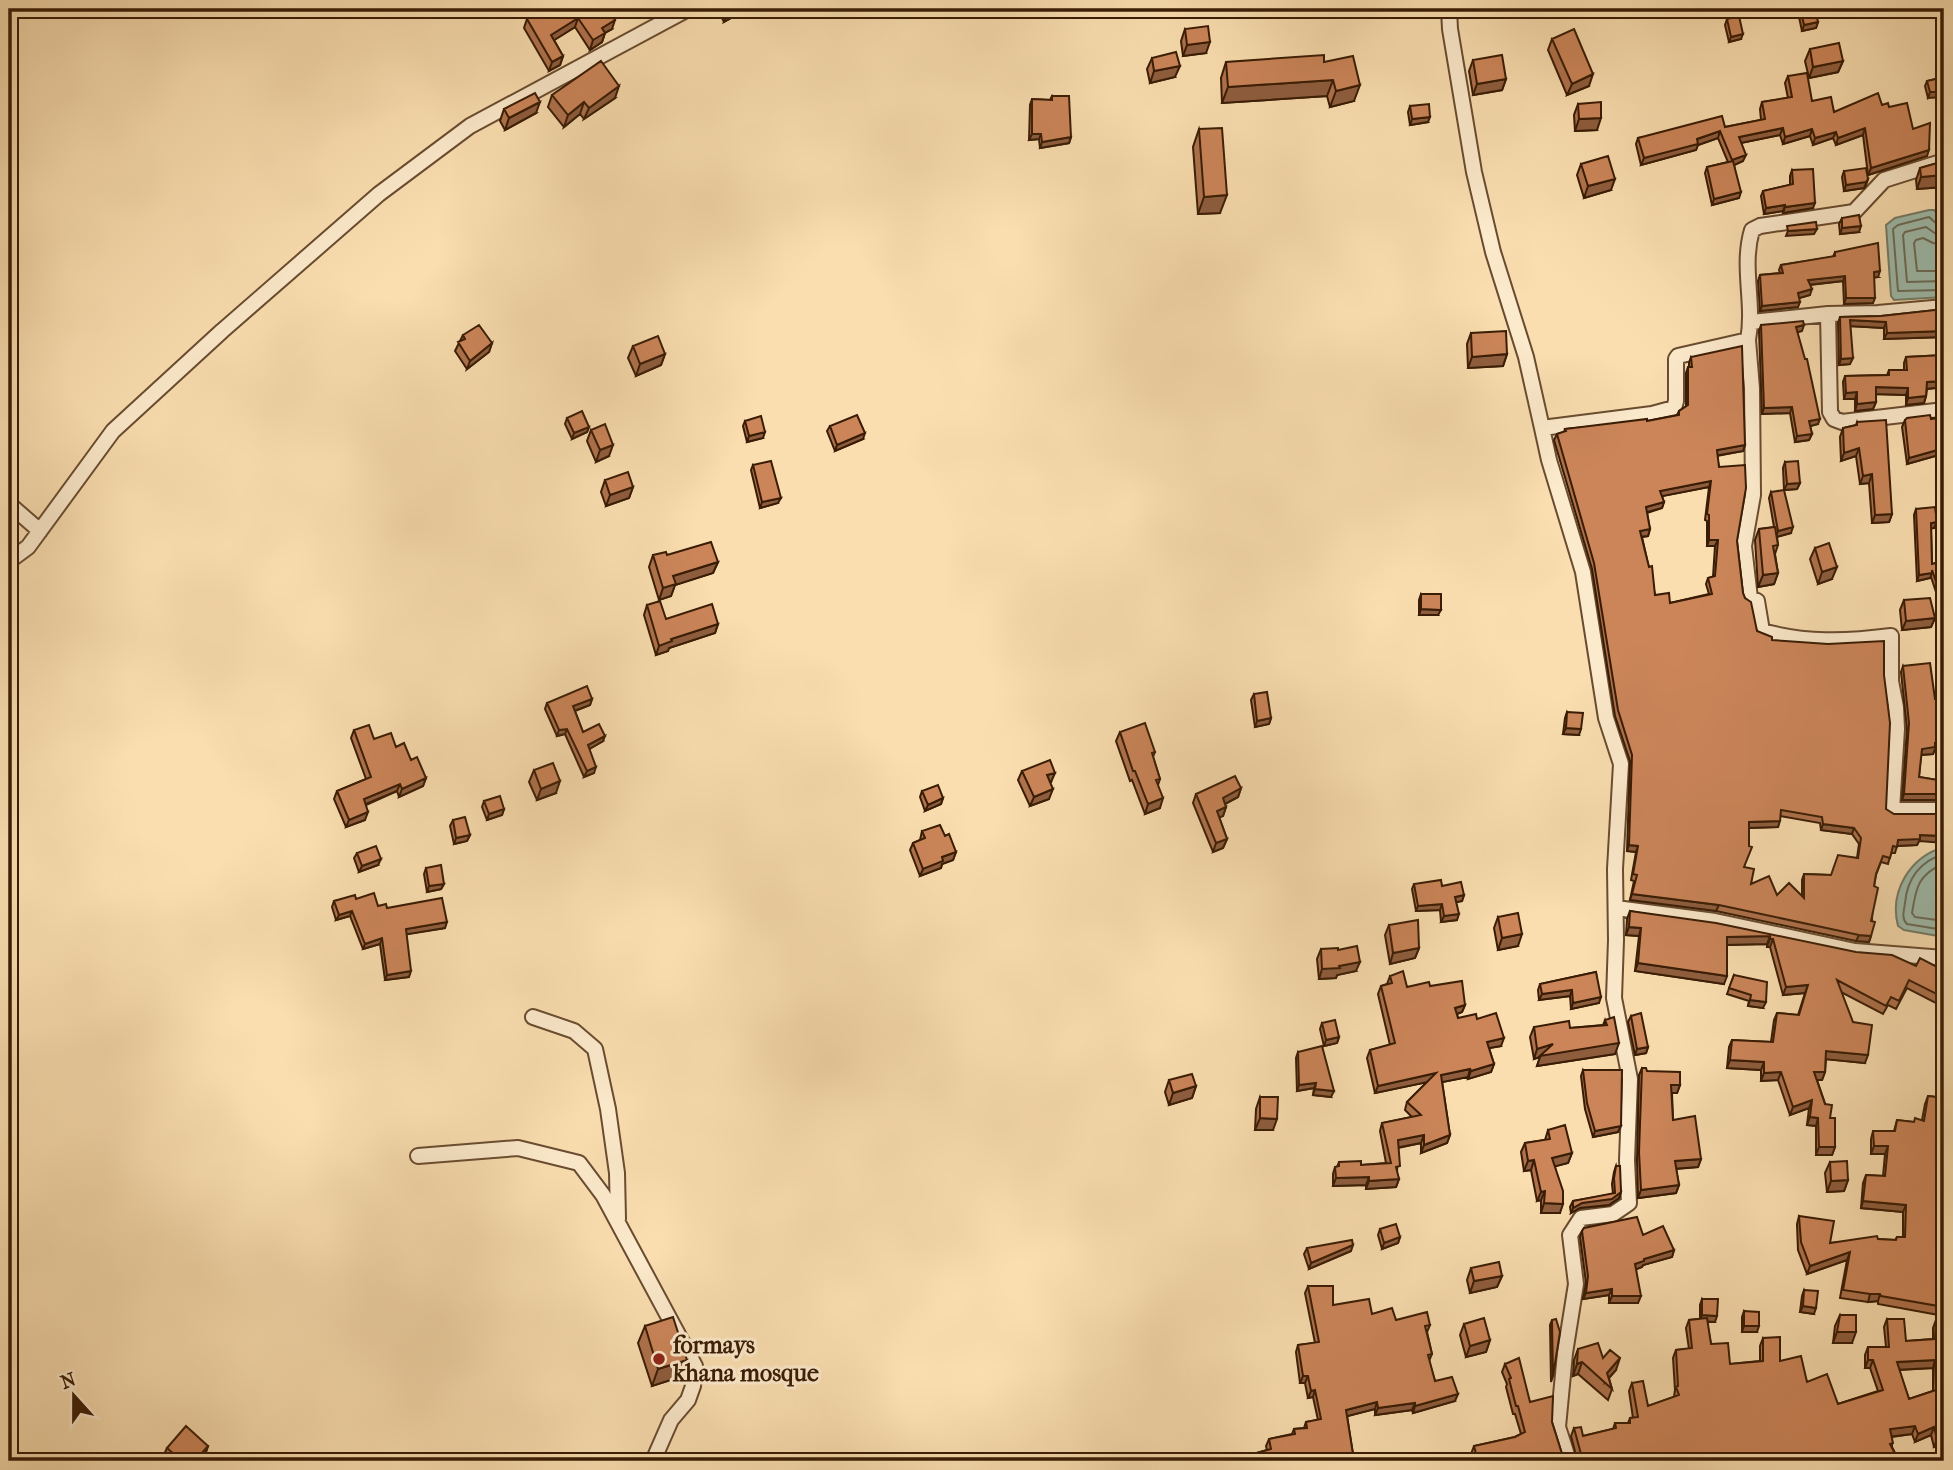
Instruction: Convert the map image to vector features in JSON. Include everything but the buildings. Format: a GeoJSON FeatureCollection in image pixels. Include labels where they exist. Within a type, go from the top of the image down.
{"type":"FeatureCollection","features":[{"type":"Feature","properties":{"kind":"street"},"geometry":{"type":"LineString","coordinates":[[9,561],[28,547],[113,431],[222,331],[379,194],[470,126],[688,9]]}},
{"type":"Feature","properties":{"kind":"street"},"geometry":{"type":"LineString","coordinates":[[1450,9],[1450,29],[1474,172],[1493,252],[1526,357],[1542,428],[1583,572],[1606,718],[1621,764],[1615,869],[1614,998],[1630,1079],[1629,1203],[1613,1214],[1581,1218],[1570,1235],[1576,1284],[1565,1353],[1558,1427],[1569,1461]]}},
{"type":"Feature","properties":{"kind":"street"},"geometry":{"type":"LineString","coordinates":[[1944,161],[1884,180],[1854,212],[1756,227],[1752,230],[1747,280],[1751,321],[1748,340],[1752,388],[1753,495],[1744,546],[1750,598],[1757,601],[1762,631],[1788,638],[1848,642],[1891,636],[1891,681],[1896,707],[1892,810],[1944,810]]}},
{"type":"Feature","properties":{"kind":"street"},"geometry":{"type":"LineString","coordinates":[[1751,321],[1944,307]]}},
{"type":"Feature","properties":{"kind":"street"},"geometry":{"type":"LineString","coordinates":[[1828,314],[1830,412],[1834,419],[1842,422],[1944,410]]}},
{"type":"Feature","properties":{"kind":"street"},"geometry":{"type":"LineString","coordinates":[[1542,428],[1668,411],[1676,405],[1678,356],[1748,340]]}},
{"type":"Feature","properties":{"kind":"street"},"geometry":{"type":"LineString","coordinates":[[9,504],[40,531]]}},
{"type":"Feature","properties":{"kind":"street"},"geometry":{"type":"LineString","coordinates":[[1616,908],[1715,921],[1855,951],[1944,958]]}},
{"type":"Feature","properties":{"kind":"street"},"geometry":{"type":"LineString","coordinates":[[533,1017],[575,1031],[595,1049],[608,1110],[617,1173],[618,1221]]}},
{"type":"Feature","properties":{"kind":"street"},"geometry":{"type":"LineString","coordinates":[[418,1156],[518,1148],[579,1163],[618,1221],[695,1366],[688,1400],[671,1419],[653,1461]]}},
{"type":"Feature","properties":{"kind":"water"},"geometry":{"type":"Polygon","coordinates":[[[1934,210],[1942,227],[1945,251],[1944,297],[1894,300],[1891,296],[1886,225],[1895,218],[1934,210]]]}},
{"type":"Feature","properties":{"kind":"water"},"geometry":{"type":"Polygon","coordinates":[[[1944,847],[1944,937],[1904,930],[1898,926],[1896,913],[1900,888],[1905,877],[1921,859],[1944,847]]]}},
{"type":"Feature","properties":{"kind":"place","name":"formays khana mosque"},"geometry":{"type":"Point","coordinates":[659,1359]}}]}
